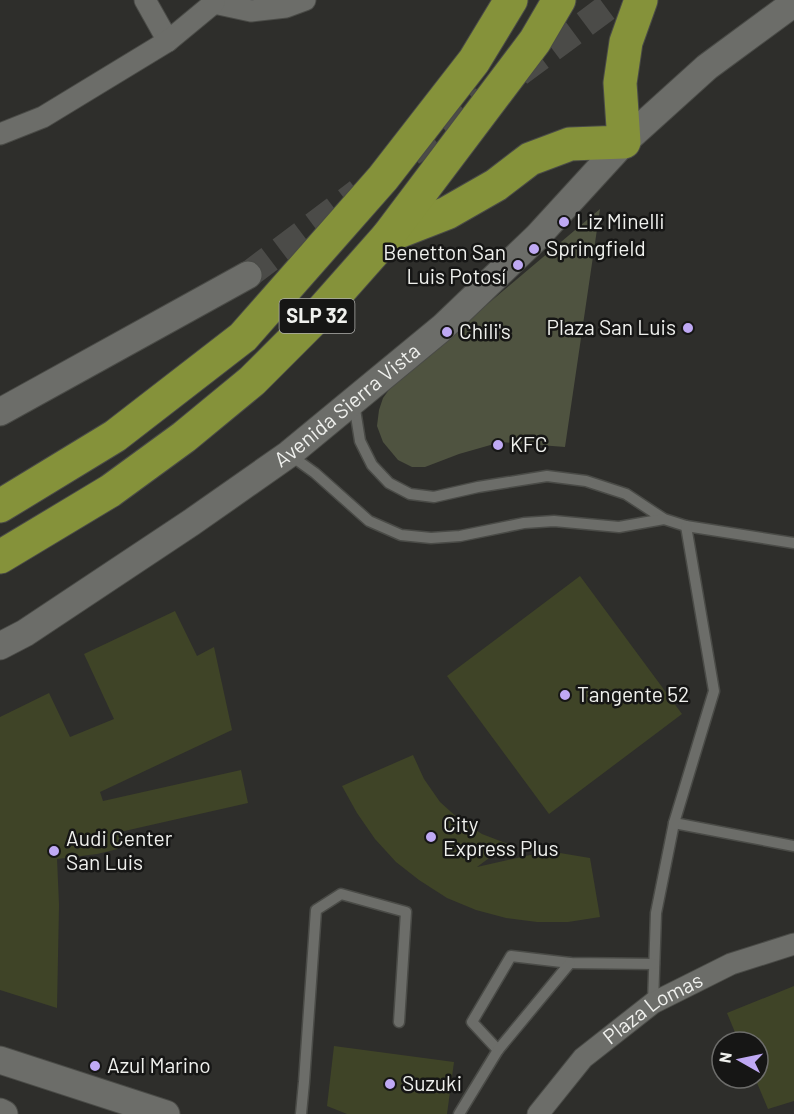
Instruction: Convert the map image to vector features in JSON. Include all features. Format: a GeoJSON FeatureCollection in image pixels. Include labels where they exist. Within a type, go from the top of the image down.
{"type":"FeatureCollection","features":[{"type":"Feature","properties":{"kind":"highway","name":"SLP 32"},"geometry":{"type":"LineString","coordinates":[[0,506],[115,436],[243,337],[383,177],[474,61],[511,0]]}},
{"type":"Feature","properties":{"kind":"highway","name":"SLP 32"},"geometry":{"type":"LineString","coordinates":[[0,557],[110,491],[184,437],[252,381],[318,315],[388,236],[535,42],[559,0]]}},
{"type":"Feature","properties":{"kind":"highway"},"geometry":{"type":"LineString","coordinates":[[388,236],[447,213],[496,185],[530,159],[570,144],[624,142],[620,82],[626,42],[641,0]]}},
{"type":"Feature","properties":{"kind":"street"},"geometry":{"type":"LineString","coordinates":[[145,0],[168,41]]}},
{"type":"Feature","properties":{"kind":"street"},"geometry":{"type":"LineString","coordinates":[[0,134],[43,117],[168,41],[213,1],[252,11],[286,7],[305,0]]}},
{"type":"Feature","properties":{"kind":"street","name":"Avenida Sierra Vista"},"geometry":{"type":"LineString","coordinates":[[0,646],[25,633],[192,522],[289,454],[451,319],[537,237],[624,142],[707,67],[794,3]]}},
{"type":"Feature","properties":{"kind":"street"},"geometry":{"type":"LineString","coordinates":[[0,412],[248,275]]}},
{"type":"Feature","properties":{"kind":"street","name":"Plaza Lomas"},"geometry":{"type":"LineString","coordinates":[[538,1114],[583,1058],[653,1003],[731,964],[794,944]]}},
{"type":"Feature","properties":{"kind":"street"},"geometry":{"type":"LineString","coordinates":[[0,1060],[166,1114]]}},
{"type":"Feature","properties":{"kind":"lane"},"geometry":{"type":"LineString","coordinates":[[354,399],[360,441],[372,465],[389,483],[410,494],[434,497],[513,481],[557,477],[586,481],[626,495],[664,519],[686,526],[794,543]]}},
{"type":"Feature","properties":{"kind":"lane"},"geometry":{"type":"LineString","coordinates":[[289,454],[315,473],[369,521],[401,535],[430,538],[459,536],[524,523],[554,521],[619,527],[664,519]]}},
{"type":"Feature","properties":{"kind":"lane"},"geometry":{"type":"LineString","coordinates":[[653,1003],[656,913],[674,823],[714,691],[686,526]]}},
{"type":"Feature","properties":{"kind":"lane"},"geometry":{"type":"LineString","coordinates":[[674,823],[794,846]]}},
{"type":"Feature","properties":{"kind":"lane"},"geometry":{"type":"LineString","coordinates":[[301,1114],[316,910],[341,894],[406,912],[399,1022]]}},
{"type":"Feature","properties":{"kind":"lane"},"geometry":{"type":"LineString","coordinates":[[498,1050],[472,1022],[511,956],[570,963],[654,964]]}},
{"type":"Feature","properties":{"kind":"lane"},"geometry":{"type":"LineString","coordinates":[[459,1114],[498,1050],[570,963]]}},
{"type":"Feature","properties":{"kind":"green space"},"geometry":{"type":"Polygon","coordinates":[[[600,209],[565,447],[501,442],[425,467],[412,467],[398,460],[383,442],[377,426],[383,398],[394,383],[600,209]]]}},
{"type":"Feature","properties":{"kind":"building","name":"Tangente 52"},"geometry":{"type":"Polygon","coordinates":[[[580,576],[682,714],[549,814],[447,676],[580,576]]]}},
{"type":"Feature","properties":{"kind":"building"},"geometry":{"type":"Polygon","coordinates":[[[175,611],[197,656],[214,647],[232,730],[100,792],[103,801],[241,770],[248,803],[120,832],[118,849],[57,859],[59,905],[57,1008],[0,990],[0,717],[49,693],[70,737],[114,719],[84,654],[175,611]]]}},
{"type":"Feature","properties":{"kind":"building","name":"City Express Plus"},"geometry":{"type":"Polygon","coordinates":[[[413,755],[424,779],[440,802],[460,820],[482,834],[508,844],[477,867],[548,851],[590,858],[600,917],[568,922],[537,922],[506,918],[476,910],[447,898],[396,862],[375,839],[342,786],[413,755]]]}},
{"type":"Feature","properties":{"kind":"building"},"geometry":{"type":"Polygon","coordinates":[[[794,986],[794,1101],[768,1109],[760,1090],[770,1090],[770,1030],[734,1030],[727,1013],[794,986]]]}},
{"type":"Feature","properties":{"kind":"building","name":"Suzuki"},"geometry":{"type":"Polygon","coordinates":[[[334,1046],[454,1062],[447,1114],[347,1114],[327,1106],[334,1046]]]}},
{"type":"Feature","properties":{"kind":"tunnel"},"geometry":{"type":"LineString","coordinates":[[519,73],[617,0]]}},
{"type":"Feature","properties":{"kind":"tunnel"},"geometry":{"type":"LineString","coordinates":[[411,153],[484,99]]}},
{"type":"Feature","properties":{"kind":"tunnel"},"geometry":{"type":"LineString","coordinates":[[248,275],[358,192]]}},
{"type":"Feature","properties":{"kind":"place","name":"Liz Minelli"},"geometry":{"type":"Point","coordinates":[564,222]}},
{"type":"Feature","properties":{"kind":"place","name":"Springfield"},"geometry":{"type":"Point","coordinates":[534,249]}},
{"type":"Feature","properties":{"kind":"place","name":"Benetton San Luis Potosí"},"geometry":{"type":"Point","coordinates":[518,265]}},
{"type":"Feature","properties":{"kind":"place","name":"Plaza San Luis"},"geometry":{"type":"Point","coordinates":[688,328]}},
{"type":"Feature","properties":{"kind":"place","name":"Chili's"},"geometry":{"type":"Point","coordinates":[447,332]}},
{"type":"Feature","properties":{"kind":"place","name":"KFC"},"geometry":{"type":"Point","coordinates":[498,445]}},
{"type":"Feature","properties":{"kind":"place","name":"Tangente 52"},"geometry":{"type":"Point","coordinates":[565,695]}},
{"type":"Feature","properties":{"kind":"place","name":"City Express Plus"},"geometry":{"type":"Point","coordinates":[431,837]}},
{"type":"Feature","properties":{"kind":"place","name":"Audi Center San Luis"},"geometry":{"type":"Point","coordinates":[54,851]}},
{"type":"Feature","properties":{"kind":"place","name":"Azul Marino"},"geometry":{"type":"Point","coordinates":[95,1066]}},
{"type":"Feature","properties":{"kind":"place","name":"Suzuki"},"geometry":{"type":"Point","coordinates":[390,1084]}}]}
